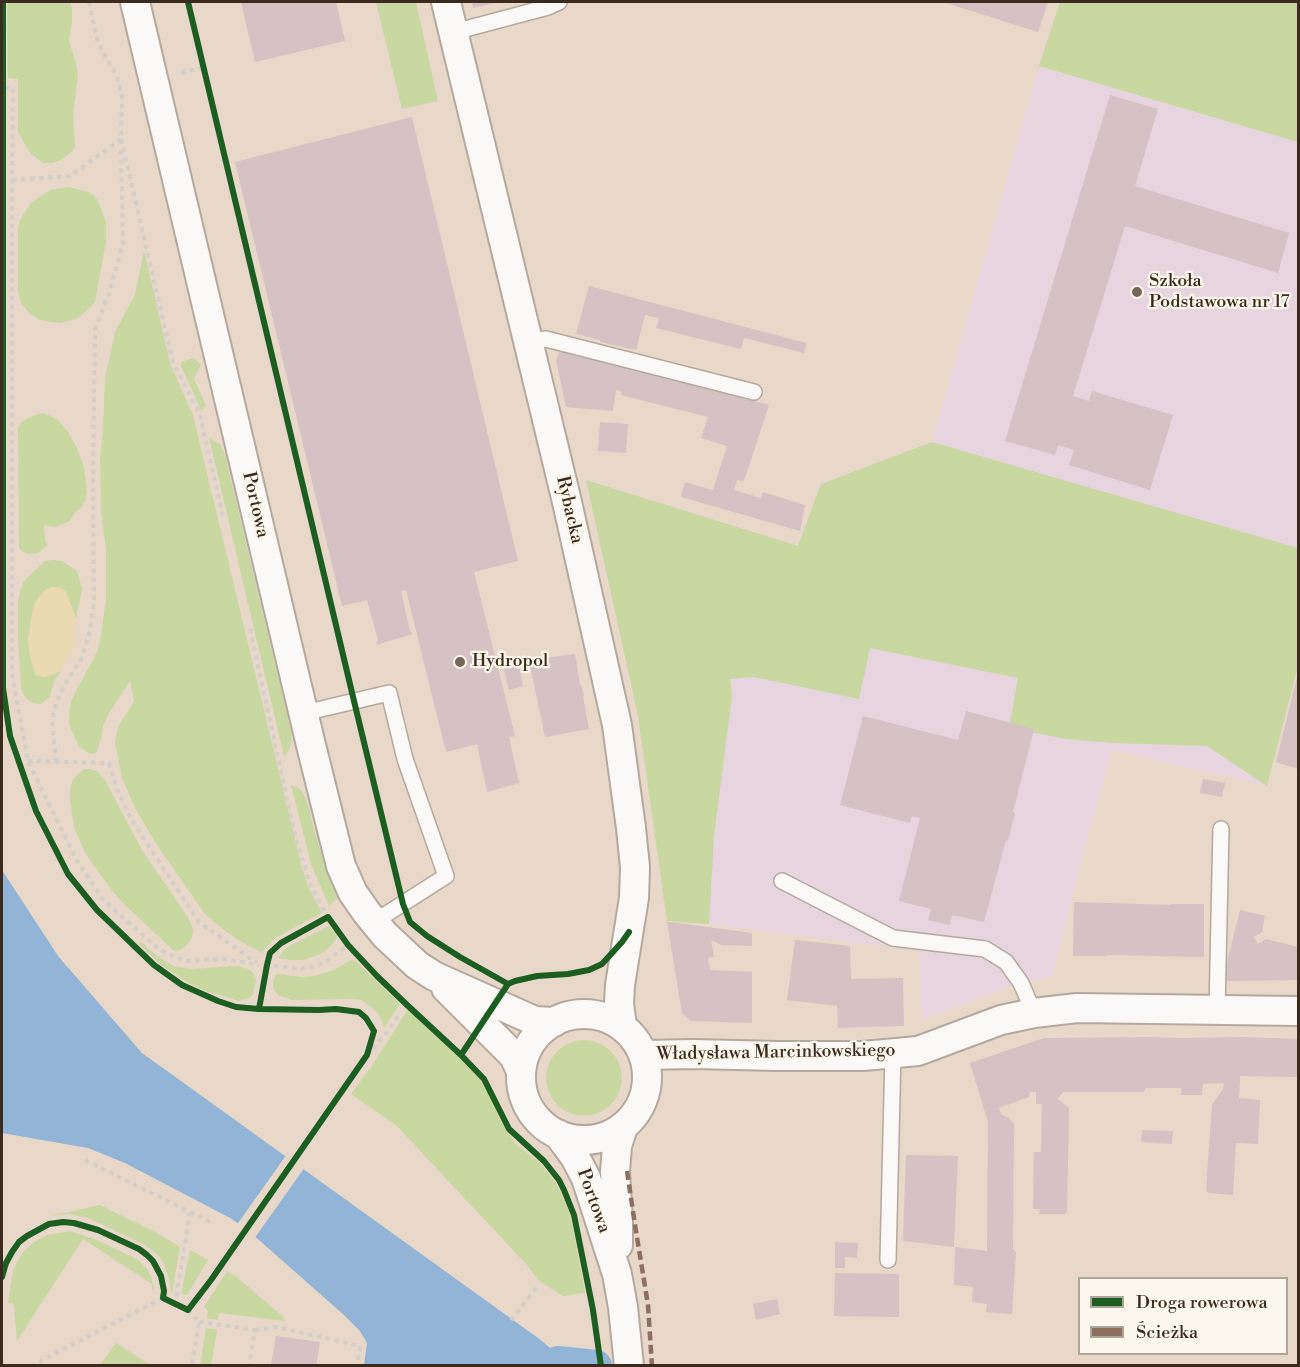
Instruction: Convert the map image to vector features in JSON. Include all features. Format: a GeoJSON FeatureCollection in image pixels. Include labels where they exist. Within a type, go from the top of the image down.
{"type":"FeatureCollection","features":[{"type":"Feature","properties":{"kind":"street","name":"Portowa"},"geometry":{"type":"LineString","coordinates":[[135,2],[341,866],[354,893],[374,922],[417,965],[434,976],[535,1021],[554,1022]]}},
{"type":"Feature","properties":{"kind":"street","name":"Rybacka"},"geometry":{"type":"LineString","coordinates":[[446,2],[567,502],[617,725],[630,817],[634,867],[634,898],[620,985],[622,1026]]}},
{"type":"Feature","properties":{"kind":"street","name":"Portowa"},"geometry":{"type":"LineString","coordinates":[[434,976],[514,1056],[521,1071]]}},
{"type":"Feature","properties":{"kind":"street","name":"Władysława Marcinkowskiego"},"geometry":{"type":"LineString","coordinates":[[644,1054],[863,1056],[918,1051],[1001,1020],[1077,1008],[1299,1011]]}},
{"type":"Feature","properties":{"kind":"street"},"geometry":{"type":"LineString","coordinates":[[585,1014],[606,1018],[622,1026],[631,1034],[644,1054],[647,1070],[647,1086],[634,1116],[623,1127],[608,1136],[591,1140],[574,1139],[558,1134],[542,1123],[529,1108],[523,1090],[521,1071],[528,1047],[535,1037],[544,1028],[569,1016],[585,1014]]}},
{"type":"Feature","properties":{"kind":"street","name":"Portowa"},"geometry":{"type":"LineString","coordinates":[[617,1274],[618,1221],[615,1172],[617,1146],[623,1127]]}},
{"type":"Feature","properties":{"kind":"street","name":"Portowa"},"geometry":{"type":"LineString","coordinates":[[558,1134],[575,1157],[586,1178],[617,1274],[623,1307],[628,1365]]}},
{"type":"Feature","properties":{"kind":"lane"},"geometry":{"type":"LineString","coordinates":[[454,32],[559,2]]}},
{"type":"Feature","properties":{"kind":"lane"},"geometry":{"type":"LineString","coordinates":[[528,342],[546,339],[754,392]]}},
{"type":"Feature","properties":{"kind":"lane"},"geometry":{"type":"LineString","coordinates":[[304,713],[389,693],[405,759],[447,876],[374,922]]}},
{"type":"Feature","properties":{"kind":"lane"},"geometry":{"type":"LineString","coordinates":[[1217,1009],[1221,829]]}},
{"type":"Feature","properties":{"kind":"lane"},"geometry":{"type":"LineString","coordinates":[[782,881],[893,938],[985,949],[1006,962],[1022,983],[1034,1013]]}},
{"type":"Feature","properties":{"kind":"lane"},"geometry":{"type":"LineString","coordinates":[[888,1260],[892,1053]]}},
{"type":"Feature","properties":{"kind":"path"},"geometry":{"type":"LineString","coordinates":[[56,762],[52,720],[65,684],[81,660],[90,631],[94,601],[95,329],[109,294],[123,243],[122,97],[117,77],[98,44],[89,2]]}},
{"type":"Feature","properties":{"kind":"path"},"geometry":{"type":"LineString","coordinates":[[178,74],[204,67]]}},
{"type":"Feature","properties":{"kind":"path"},"geometry":{"type":"LineString","coordinates":[[3,77],[3,99]]}},
{"type":"Feature","properties":{"kind":"path"},"geometry":{"type":"LineString","coordinates":[[5,88],[13,88],[12,674],[28,761],[76,859],[103,900],[158,948],[170,955],[187,961],[223,959],[259,965],[199,922],[131,819],[117,789],[109,763],[28,761]]}},
{"type":"Feature","properties":{"kind":"path"},"geometry":{"type":"LineString","coordinates":[[12,180],[70,176],[121,139]]}},
{"type":"Feature","properties":{"kind":"path"},"geometry":{"type":"LineString","coordinates":[[121,139],[173,363],[199,412],[226,525]]}},
{"type":"Feature","properties":{"kind":"path"},"geometry":{"type":"LineString","coordinates":[[250,627],[296,840],[311,886],[328,917],[320,921]]}},
{"type":"Feature","properties":{"kind":"path"},"geometry":{"type":"LineString","coordinates":[[270,964],[299,969],[313,967],[332,958],[348,945]]}},
{"type":"Feature","properties":{"kind":"path"},"geometry":{"type":"LineString","coordinates":[[368,1055],[400,1012]]}},
{"type":"Feature","properties":{"kind":"path"},"geometry":{"type":"LineString","coordinates":[[85,1160],[210,1222]]}},
{"type":"Feature","properties":{"kind":"path"},"geometry":{"type":"LineString","coordinates":[[175,1304],[190,1212]]}},
{"type":"Feature","properties":{"kind":"path"},"geometry":{"type":"LineString","coordinates":[[512,1320],[538,1286]]}},
{"type":"Feature","properties":{"kind":"path"},"geometry":{"type":"LineString","coordinates":[[31,1365],[162,1298]]}},
{"type":"Feature","properties":{"kind":"path"},"geometry":{"type":"LineString","coordinates":[[188,1310],[199,1322],[255,1330],[277,1327],[360,1346],[357,1365]]}},
{"type":"Feature","properties":{"kind":"path"},"geometry":{"type":"LineString","coordinates":[[192,1365],[199,1322]]}},
{"type":"Feature","properties":{"kind":"path"},"geometry":{"type":"LineString","coordinates":[[249,1365],[255,1330]]}},
{"type":"Feature","properties":{"kind":"shaded area"},"geometry":{"type":"Polygon","coordinates":[[[1039,66],[1298,142],[1298,666],[1267,786],[1112,750],[1052,977],[1006,988],[922,1020],[919,951],[709,924],[667,921],[638,716],[586,480],[798,546],[821,484],[932,442],[1039,66]]]}},
{"type":"Feature","properties":{"kind":"green space"},"geometry":{"type":"Polygon","coordinates":[[[7,2],[70,2],[72,8],[69,38],[78,76],[73,114],[75,147],[61,160],[52,163],[43,163],[30,153],[18,132],[18,79],[8,78],[7,2]]]}},
{"type":"Feature","properties":{"kind":"green space"},"geometry":{"type":"Polygon","coordinates":[[[376,2],[416,2],[438,101],[402,109],[376,2]]]}},
{"type":"Feature","properties":{"kind":"green space"},"geometry":{"type":"Polygon","coordinates":[[[1060,2],[1298,2],[1298,142],[1039,66],[1060,2]]]}},
{"type":"Feature","properties":{"kind":"green space"},"geometry":{"type":"Polygon","coordinates":[[[69,187],[94,195],[106,222],[106,241],[95,302],[77,318],[61,323],[50,322],[38,319],[21,303],[18,292],[18,227],[31,203],[50,190],[69,187]]]}},
{"type":"Feature","properties":{"kind":"green space"},"geometry":{"type":"Polygon","coordinates":[[[144,250],[170,363],[193,415],[302,868],[308,886],[322,913],[277,937],[262,953],[225,931],[205,914],[157,845],[136,810],[122,778],[115,743],[118,727],[134,701],[130,681],[109,713],[96,753],[91,754],[79,747],[69,724],[72,699],[98,650],[106,599],[106,548],[101,510],[100,458],[105,378],[115,332],[135,295],[144,250]]]}},
{"type":"Feature","properties":{"kind":"green space"},"geometry":{"type":"Polygon","coordinates":[[[193,358],[201,364],[194,379],[206,406],[201,410],[181,366],[181,362],[193,358]]]}},
{"type":"Feature","properties":{"kind":"green space"},"geometry":{"type":"Polygon","coordinates":[[[42,413],[59,421],[68,432],[84,467],[87,492],[85,501],[70,521],[56,527],[44,526],[45,540],[48,545],[38,553],[29,554],[21,551],[19,547],[18,429],[26,419],[42,413]]]}},
{"type":"Feature","properties":{"kind":"green space"},"geometry":{"type":"Polygon","coordinates":[[[209,438],[220,444],[225,455],[292,735],[291,745],[284,756],[209,438]]]}},
{"type":"Feature","properties":{"kind":"green space"},"geometry":{"type":"Polygon","coordinates":[[[932,442],[1298,548],[1298,666],[1267,786],[1207,746],[1066,739],[1009,728],[1018,678],[870,648],[859,699],[754,677],[730,679],[732,696],[714,836],[709,924],[667,921],[638,716],[586,480],[798,546],[821,484],[932,442]]]}},
{"type":"Feature","properties":{"kind":"green space"},"geometry":{"type":"Polygon","coordinates":[[[45,561],[62,561],[77,571],[82,589],[76,619],[66,592],[53,587],[32,614],[28,640],[35,674],[45,677],[61,671],[54,681],[50,697],[40,704],[28,700],[21,687],[18,601],[24,581],[45,561]]]}},
{"type":"Feature","properties":{"kind":"green space"},"geometry":{"type":"Polygon","coordinates":[[[84,769],[98,772],[105,780],[142,850],[189,919],[193,930],[192,937],[178,951],[173,950],[126,906],[85,853],[74,828],[70,797],[73,779],[84,769]]]}},
{"type":"Feature","properties":{"kind":"green space"},"geometry":{"type":"Polygon","coordinates":[[[291,785],[302,791],[307,802],[319,847],[339,897],[329,906],[311,864],[291,785]]]}},
{"type":"Feature","properties":{"kind":"green space"},"geometry":{"type":"Polygon","coordinates":[[[329,926],[337,936],[327,950],[304,960],[278,958],[289,946],[329,926]]]}},
{"type":"Feature","properties":{"kind":"green space"},"geometry":{"type":"Polygon","coordinates":[[[141,942],[161,959],[176,967],[191,969],[237,966],[249,969],[256,980],[253,994],[250,998],[239,1001],[206,991],[161,965],[139,944],[141,942]]]}},
{"type":"Feature","properties":{"kind":"green space"},"geometry":{"type":"Polygon","coordinates":[[[351,960],[357,962],[400,1004],[384,1028],[376,1011],[361,1000],[292,1000],[278,995],[273,988],[273,979],[278,974],[315,976],[334,970],[351,960]]]}},
{"type":"Feature","properties":{"kind":"green space"},"geometry":{"type":"Polygon","coordinates":[[[408,1009],[476,1073],[489,1094],[499,1118],[516,1144],[539,1162],[554,1180],[571,1218],[585,1293],[563,1296],[538,1280],[527,1265],[397,1126],[351,1094],[370,1068],[372,1069],[371,1067],[408,1009]]]}},
{"type":"Feature","properties":{"kind":"green space"},"geometry":{"type":"Polygon","coordinates":[[[584,1040],[598,1043],[611,1051],[619,1064],[622,1078],[619,1092],[611,1105],[598,1113],[584,1116],[570,1113],[557,1105],[549,1092],[546,1078],[549,1064],[557,1051],[570,1043],[584,1040]]]}},
{"type":"Feature","properties":{"kind":"green space"},"geometry":{"type":"Polygon","coordinates":[[[100,1205],[180,1247],[172,1293],[164,1264],[159,1256],[145,1245],[88,1218],[69,1214],[51,1216],[100,1205]]]}},
{"type":"Feature","properties":{"kind":"green space"},"geometry":{"type":"Polygon","coordinates":[[[70,1231],[97,1240],[137,1259],[151,1276],[154,1290],[152,1284],[83,1239],[17,1341],[14,1304],[8,1303],[13,1270],[23,1252],[34,1242],[47,1235],[70,1231]]]}},
{"type":"Feature","properties":{"kind":"green space"},"geometry":{"type":"Polygon","coordinates":[[[190,1250],[208,1260],[187,1295],[181,1294],[190,1250]]]}},
{"type":"Feature","properties":{"kind":"green space"},"geometry":{"type":"Polygon","coordinates":[[[227,1271],[237,1277],[285,1321],[219,1313],[218,1320],[207,1318],[208,1311],[204,1307],[227,1271]]]}},
{"type":"Feature","properties":{"kind":"green space"},"geometry":{"type":"Polygon","coordinates":[[[206,1328],[217,1330],[211,1365],[200,1365],[206,1328]]]}},
{"type":"Feature","properties":{"kind":"green space"},"geometry":{"type":"Polygon","coordinates":[[[116,1343],[150,1365],[100,1365],[116,1343]]]}},
{"type":"Feature","properties":{"kind":"sand"},"geometry":{"type":"Polygon","coordinates":[[[53,587],[66,592],[69,599],[76,619],[74,646],[61,671],[45,677],[35,674],[28,640],[35,603],[40,595],[53,587]]]}},
{"type":"Feature","properties":{"kind":"water"},"geometry":{"type":"Polygon","coordinates":[[[2,870],[58,956],[142,1053],[538,1338],[559,1355],[558,1365],[364,1365],[367,1343],[360,1331],[251,1233],[232,1219],[125,1163],[88,1148],[2,1133],[2,870]]]}},
{"type":"Feature","properties":{"kind":"pier"},"geometry":{"type":"Polygon","coordinates":[[[287,1154],[305,1167],[254,1239],[236,1226],[287,1154]]]}},
{"type":"Feature","properties":{"kind":"building"},"geometry":{"type":"Polygon","coordinates":[[[241,2],[336,2],[345,41],[255,62],[241,2]]]}},
{"type":"Feature","properties":{"kind":"building"},"geometry":{"type":"Polygon","coordinates":[[[472,2],[499,2],[473,8],[472,2]]]}},
{"type":"Feature","properties":{"kind":"building"},"geometry":{"type":"Polygon","coordinates":[[[943,2],[1048,2],[1038,32],[943,2]]]}},
{"type":"Feature","properties":{"kind":"building"},"geometry":{"type":"Polygon","coordinates":[[[1110,95],[1158,109],[1135,186],[1289,233],[1278,273],[1125,226],[1073,396],[1089,401],[1092,391],[1173,415],[1150,490],[1069,465],[1074,450],[1058,445],[1055,455],[1005,441],[1110,95]]]}},
{"type":"Feature","properties":{"kind":"building"},"geometry":{"type":"Polygon","coordinates":[[[412,117],[518,561],[474,572],[515,736],[509,737],[519,783],[487,792],[477,744],[446,752],[406,590],[401,591],[410,631],[413,634],[379,645],[376,643],[378,640],[367,600],[342,606],[235,162],[412,117]]]}},
{"type":"Feature","properties":{"kind":"building"},"geometry":{"type":"Polygon","coordinates":[[[589,286],[806,343],[804,353],[744,338],[741,349],[656,328],[659,318],[645,315],[636,350],[600,342],[600,340],[576,334],[589,286]]]}},
{"type":"Feature","properties":{"kind":"building"},"geometry":{"type":"Polygon","coordinates":[[[564,349],[769,405],[744,481],[737,480],[734,490],[761,498],[763,492],[805,505],[800,531],[681,497],[685,482],[713,490],[727,446],[701,438],[708,417],[621,395],[622,392],[616,390],[613,411],[566,407],[556,361],[559,352],[564,349]]]}},
{"type":"Feature","properties":{"kind":"building"},"geometry":{"type":"Polygon","coordinates":[[[600,422],[628,424],[626,453],[598,451],[600,422]]]}},
{"type":"Feature","properties":{"kind":"building"},"geometry":{"type":"Polygon","coordinates":[[[575,654],[589,729],[545,737],[529,660],[575,654]]]}},
{"type":"Feature","properties":{"kind":"building"},"geometry":{"type":"Polygon","coordinates":[[[518,662],[523,686],[509,690],[503,666],[518,662]]]}},
{"type":"Feature","properties":{"kind":"building"},"geometry":{"type":"Polygon","coordinates":[[[1298,673],[1298,769],[1276,762],[1298,673]]]}},
{"type":"Feature","properties":{"kind":"building"},"geometry":{"type":"Polygon","coordinates":[[[966,711],[1034,729],[1008,841],[1006,840],[984,922],[952,915],[950,925],[928,920],[931,909],[899,901],[920,818],[912,816],[910,823],[840,805],[863,716],[958,740],[966,711]]]}},
{"type":"Feature","properties":{"kind":"building"},"geometry":{"type":"Polygon","coordinates":[[[1203,779],[1225,783],[1222,797],[1200,793],[1203,779]]]}},
{"type":"Feature","properties":{"kind":"building"},"geometry":{"type":"Polygon","coordinates":[[[1074,902],[1204,904],[1204,957],[1073,956],[1074,902]]]}},
{"type":"Feature","properties":{"kind":"building"},"geometry":{"type":"Polygon","coordinates":[[[1240,910],[1265,916],[1262,932],[1254,937],[1258,944],[1266,939],[1298,947],[1298,980],[1226,981],[1226,966],[1240,910]]]}},
{"type":"Feature","properties":{"kind":"building"},"geometry":{"type":"Polygon","coordinates":[[[667,922],[752,933],[752,946],[722,945],[711,940],[714,957],[708,958],[710,970],[752,972],[752,1023],[691,1021],[682,1013],[667,922]]]}},
{"type":"Feature","properties":{"kind":"building"},"geometry":{"type":"Polygon","coordinates":[[[795,940],[850,946],[851,979],[903,978],[904,1026],[838,1028],[837,1006],[787,1000],[795,940]]]}},
{"type":"Feature","properties":{"kind":"building"},"geometry":{"type":"Polygon","coordinates":[[[1044,1038],[1298,1039],[1298,1077],[1240,1076],[1239,1098],[1260,1100],[1258,1144],[1236,1143],[1233,1195],[1206,1191],[1212,1105],[1223,1089],[1224,1083],[1203,1084],[1202,1095],[1181,1095],[1181,1088],[1145,1088],[1144,1092],[1063,1092],[1058,1099],[1069,1108],[1067,1214],[1039,1214],[1040,1209],[1033,1209],[1034,1152],[1041,1152],[1042,1104],[1036,1104],[1036,1092],[1030,1092],[1029,1097],[999,1108],[1001,1114],[1014,1124],[1013,1249],[1016,1252],[1012,1314],[986,1312],[987,1304],[972,1302],[973,1287],[954,1285],[955,1247],[987,1251],[988,1122],[970,1063],[1044,1038]]]}},
{"type":"Feature","properties":{"kind":"building"},"geometry":{"type":"Polygon","coordinates":[[[1142,1130],[1173,1131],[1172,1144],[1141,1142],[1142,1130]]]}},
{"type":"Feature","properties":{"kind":"building"},"geometry":{"type":"Polygon","coordinates":[[[906,1155],[958,1156],[954,1247],[903,1241],[906,1155]]]}},
{"type":"Feature","properties":{"kind":"building"},"geometry":{"type":"Polygon","coordinates":[[[835,1242],[858,1243],[857,1258],[845,1257],[845,1268],[835,1268],[835,1242]]]}},
{"type":"Feature","properties":{"kind":"building"},"geometry":{"type":"Polygon","coordinates":[[[835,1273],[899,1274],[899,1317],[834,1316],[835,1273]]]}},
{"type":"Feature","properties":{"kind":"building"},"geometry":{"type":"Polygon","coordinates":[[[777,1299],[780,1314],[756,1320],[753,1304],[777,1299]]]}},
{"type":"Feature","properties":{"kind":"building"},"geometry":{"type":"Polygon","coordinates":[[[276,1336],[320,1342],[316,1365],[271,1365],[276,1336]]]}},
{"type":"Feature","properties":{"kind":"waterway"},"geometry":{"type":"LineString","coordinates":[[558,1362],[596,1366]]}},
{"type":"Feature","properties":{"kind":"marked path"},"geometry":{"type":"LineString","coordinates":[[627,1171],[648,1305],[652,1366]]}},
{"type":"Feature","properties":{"kind":"cycle path"},"geometry":{"type":"LineString","coordinates":[[2,1277],[6,1263],[19,1242],[49,1224],[74,1223],[98,1230],[147,1255],[161,1276],[163,1298],[188,1310],[367,1055],[374,1031],[359,1012],[336,1009],[236,1007],[182,985],[154,965],[97,910],[68,874],[36,811],[10,736],[3,688],[3,2]]}},
{"type":"Feature","properties":{"kind":"cycle path"},"geometry":{"type":"LineString","coordinates":[[188,2],[403,904],[410,922],[427,936],[508,984]]}},
{"type":"Feature","properties":{"kind":"cycle path"},"geometry":{"type":"LineString","coordinates":[[259,1009],[270,953],[281,943],[328,917],[348,945],[377,976],[484,1079],[509,1129],[544,1161],[559,1180],[574,1215],[593,1310],[601,1366]]}},
{"type":"Feature","properties":{"kind":"cycle path"},"geometry":{"type":"LineString","coordinates":[[461,1055],[508,984],[537,976],[589,970],[602,964],[629,932]]}},
{"type":"Feature","properties":{"kind":"place","name":"Szkoła Podstawowa nr 17"},"geometry":{"type":"Point","coordinates":[1137,292]}},
{"type":"Feature","properties":{"kind":"place","name":"Hydropol"},"geometry":{"type":"Point","coordinates":[460,662]}}]}
